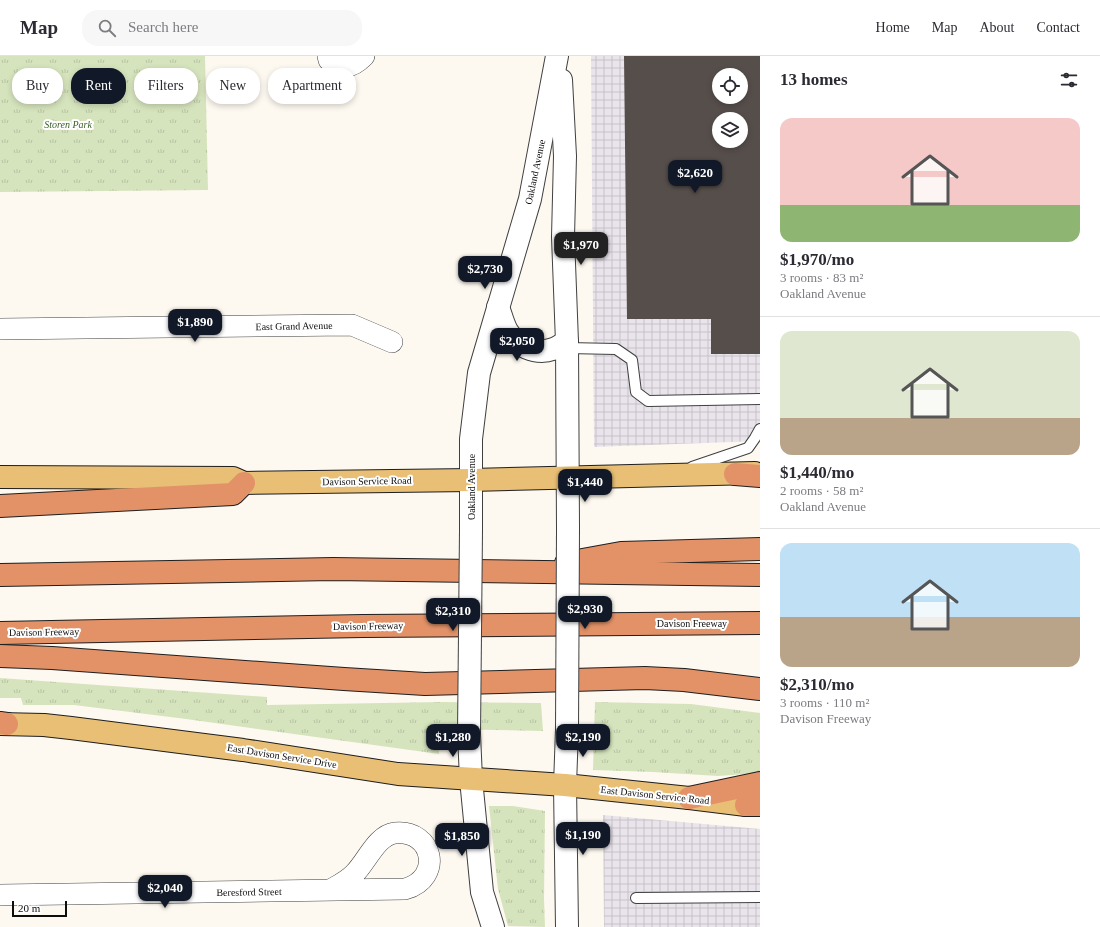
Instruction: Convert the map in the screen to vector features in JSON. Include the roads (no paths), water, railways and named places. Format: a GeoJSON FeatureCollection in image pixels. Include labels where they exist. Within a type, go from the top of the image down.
{"type":"FeatureCollection","features":[{"type":"Feature","properties":{"kind":"highway"},"geometry":{"type":"LineString","coordinates":[[735,474],[760,476]]}},
{"type":"Feature","properties":{"kind":"highway"},"geometry":{"type":"LineString","coordinates":[[0,506],[233,494],[244,483]]}},
{"type":"Feature","properties":{"kind":"highway"},"geometry":{"type":"LineString","coordinates":[[518,572],[621,553],[760,549]]}},
{"type":"Feature","properties":{"kind":"highway"},"geometry":{"type":"LineString","coordinates":[[0,575],[333,570],[760,575]]}},
{"type":"Feature","properties":{"kind":"highway","name":"Davison Freeway"},"geometry":{"type":"LineString","coordinates":[[0,633],[363,626],[760,623]]}},
{"type":"Feature","properties":{"kind":"highway"},"geometry":{"type":"LineString","coordinates":[[0,656],[52,658],[425,684],[644,678],[692,681],[760,689]]}},
{"type":"Feature","properties":{"kind":"highway"},"geometry":{"type":"LineString","coordinates":[[689,798],[760,783]]}},
{"type":"Feature","properties":{"kind":"main road"},"geometry":{"type":"LineString","coordinates":[[735,474],[760,472]]}},
{"type":"Feature","properties":{"kind":"main road","name":"Davison Service Road"},"geometry":{"type":"LineString","coordinates":[[0,477],[233,478],[244,483],[735,474]]}},
{"type":"Feature","properties":{"kind":"main road","name":"East Davison Service Drive"},"geometry":{"type":"LineString","coordinates":[[2,723],[44,725],[243,750],[398,774],[565,785]]}},
{"type":"Feature","properties":{"kind":"main road","name":"East Davison Service Road"},"geometry":{"type":"LineString","coordinates":[[565,785],[753,805]]}},
{"type":"Feature","properties":{"kind":"street"},"geometry":{"type":"LineString","coordinates":[[328,56],[329,60],[344,66],[356,63],[364,56]]}},
{"type":"Feature","properties":{"kind":"street","name":"Oakland Avenue"},"geometry":{"type":"LineString","coordinates":[[493,927],[482,892],[471,779],[469,734],[472,530],[471,439],[479,372],[483,353],[530,199],[559,56]]}},
{"type":"Feature","properties":{"kind":"street","name":"Oakland Avenue"},"geometry":{"type":"LineString","coordinates":[[559,56],[565,156],[563,236],[567,345],[568,529],[567,730],[565,785],[567,927]]}},
{"type":"Feature","properties":{"kind":"street"},"geometry":{"type":"LineString","coordinates":[[498,307],[507,330],[522,346],[532,350],[543,351],[567,345]]}},
{"type":"Feature","properties":{"kind":"street","name":"East Grand Avenue"},"geometry":{"type":"LineString","coordinates":[[0,329],[352,326],[392,342]]}},
{"type":"Feature","properties":{"kind":"street","name":"Beresford Street"},"geometry":{"type":"LineString","coordinates":[[0,895],[330,890]]}},
{"type":"Feature","properties":{"kind":"lane"},"geometry":{"type":"LineString","coordinates":[[567,345],[616,349],[632,360],[636,392],[648,401],[760,399]]}},
{"type":"Feature","properties":{"kind":"lane"},"geometry":{"type":"LineString","coordinates":[[668,475],[748,448],[760,429]]}},
{"type":"Feature","properties":{"kind":"lane"},"geometry":{"type":"LineString","coordinates":[[636,898],[760,897]]}},
{"type":"Feature","properties":{"kind":"park label","name":"Storen Park"},"geometry":{"type":"Point","coordinates":[68,124]}}]}
